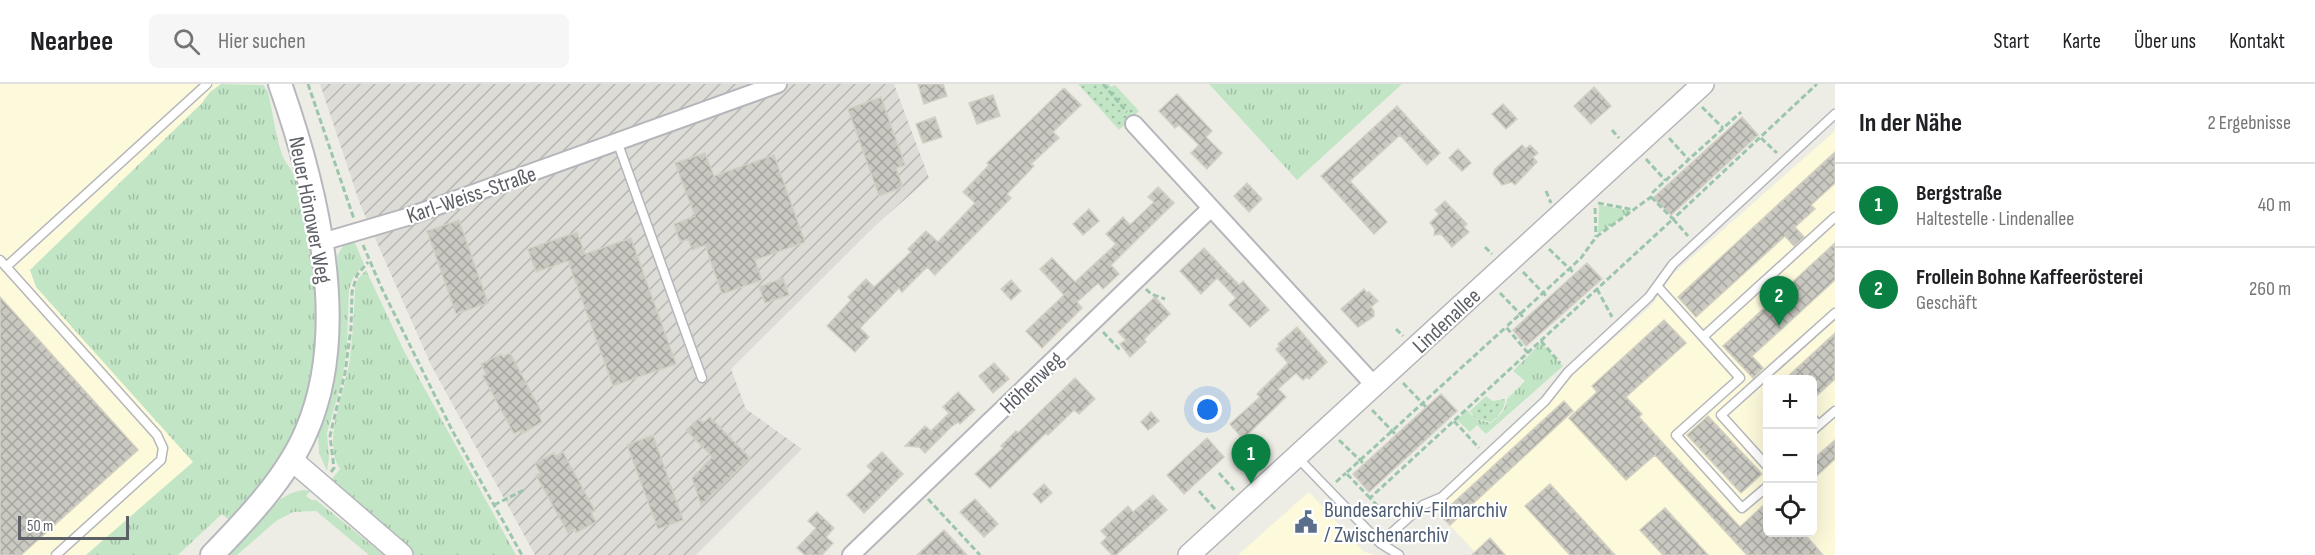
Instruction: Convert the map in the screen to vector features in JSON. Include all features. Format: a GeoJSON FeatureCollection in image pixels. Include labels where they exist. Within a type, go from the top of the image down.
{"type":"FeatureCollection","features":[{"type":"Feature","properties":{"kind":"main road","name":"Neuer Hönower Weg"},"geometry":{"type":"LineString","coordinates":[[212,555],[243,524],[292,460],[307,432],[318,398],[324,363],[327,291],[322,242],[294,125],[280,84]]}},
{"type":"Feature","properties":{"kind":"street","name":"Karl-Weiss-Straße"},"geometry":{"type":"LineString","coordinates":[[322,242],[358,232],[778,84]]}},
{"type":"Feature","properties":{"kind":"street","name":"Lindenallee"},"geometry":{"type":"LineString","coordinates":[[1189,555],[1697,89]]}},
{"type":"Feature","properties":{"kind":"street"},"geometry":{"type":"LineString","coordinates":[[1134,124],[1375,386]]}},
{"type":"Feature","properties":{"kind":"street","name":"Höhenweg"},"geometry":{"type":"LineString","coordinates":[[851,555],[1210,209]]}},
{"type":"Feature","properties":{"kind":"street"},"geometry":{"type":"LineString","coordinates":[[292,460],[402,555]]}},
{"type":"Feature","properties":{"kind":"lane"},"geometry":{"type":"LineString","coordinates":[[56,555],[161,460],[163,448],[157,435],[3,264],[207,84]]}},
{"type":"Feature","properties":{"kind":"lane"},"geometry":{"type":"LineString","coordinates":[[1380,543],[1423,505],[1442,497],[1545,401],[1568,372],[1649,297],[1673,264],[1835,114]]}},
{"type":"Feature","properties":{"kind":"lane"},"geometry":{"type":"LineString","coordinates":[[617,141],[702,378]]}},
{"type":"Feature","properties":{"kind":"lane"},"geometry":{"type":"LineString","coordinates":[[1703,337],[1835,218]]}},
{"type":"Feature","properties":{"kind":"lane"},"geometry":{"type":"LineString","coordinates":[[1657,286],[1740,378],[1676,435],[1742,508],[1763,490]]}},
{"type":"Feature","properties":{"kind":"lane"},"geometry":{"type":"LineString","coordinates":[[1763,462],[1721,415],[1835,313]]}},
{"type":"Feature","properties":{"kind":"lane"},"geometry":{"type":"LineString","coordinates":[[1770,371],[1774,375]]}},
{"type":"Feature","properties":{"kind":"lane"},"geometry":{"type":"LineString","coordinates":[[1817,424],[1835,411]]}},
{"type":"Feature","properties":{"kind":"lane"},"geometry":{"type":"LineString","coordinates":[[1297,457],[1380,543],[1399,555]]}},
{"type":"Feature","properties":{"kind":"path"},"geometry":{"type":"LineString","coordinates":[[308,84],[369,262],[452,430],[522,555]]}},
{"type":"Feature","properties":{"kind":"path"},"geometry":{"type":"LineString","coordinates":[[1103,84],[1127,110],[1134,124]]}},
{"type":"Feature","properties":{"kind":"path"},"geometry":{"type":"LineString","coordinates":[[1370,498],[1817,84]]}},
{"type":"Feature","properties":{"kind":"path"},"geometry":{"type":"LineString","coordinates":[[1697,89],[1723,128]]}},
{"type":"Feature","properties":{"kind":"path"},"geometry":{"type":"LineString","coordinates":[[1398,527],[1346,473],[1581,258],[1596,237],[1651,197],[1653,192],[1741,112]]}},
{"type":"Feature","properties":{"kind":"path"},"geometry":{"type":"LineString","coordinates":[[1612,130],[1621,140]]}},
{"type":"Feature","properties":{"kind":"path"},"geometry":{"type":"LineString","coordinates":[[1669,138],[1689,159]]}},
{"type":"Feature","properties":{"kind":"path"},"geometry":{"type":"LineString","coordinates":[[1761,138],[1784,161]]}},
{"type":"Feature","properties":{"kind":"path"},"geometry":{"type":"LineString","coordinates":[[1646,159],[1665,181]]}},
{"type":"Feature","properties":{"kind":"path"},"geometry":{"type":"LineString","coordinates":[[1551,203],[1546,191],[1553,194]]}},
{"type":"Feature","properties":{"kind":"path"},"geometry":{"type":"LineString","coordinates":[[1651,197],[1695,244]]}},
{"type":"Feature","properties":{"kind":"path"},"geometry":{"type":"LineString","coordinates":[[1596,237],[1597,205],[1635,210]]}},
{"type":"Feature","properties":{"kind":"path"},"geometry":{"type":"LineString","coordinates":[[1485,247],[1493,256]]}},
{"type":"Feature","properties":{"kind":"path"},"geometry":{"type":"LineString","coordinates":[[1549,249],[1575,274]]}},
{"type":"Feature","properties":{"kind":"path"},"geometry":{"type":"LineString","coordinates":[[328,475],[334,468],[330,436],[345,373],[351,328],[352,292],[357,275],[369,262]]}},
{"type":"Feature","properties":{"kind":"path"},"geometry":{"type":"LineString","coordinates":[[1523,272],[1548,298]]}},
{"type":"Feature","properties":{"kind":"path"},"geometry":{"type":"LineString","coordinates":[[1597,289],[1619,325]]}},
{"type":"Feature","properties":{"kind":"path"},"geometry":{"type":"LineString","coordinates":[[1500,293],[1525,319]]}},
{"type":"Feature","properties":{"kind":"path"},"geometry":{"type":"LineString","coordinates":[[1093,322],[1121,351]]}},
{"type":"Feature","properties":{"kind":"path"},"geometry":{"type":"LineString","coordinates":[[1506,327],[1528,353]]}},
{"type":"Feature","properties":{"kind":"path"},"geometry":{"type":"LineString","coordinates":[[1396,329],[1404,337]]}},
{"type":"Feature","properties":{"kind":"path"},"geometry":{"type":"LineString","coordinates":[[1541,341],[1568,372]]}},
{"type":"Feature","properties":{"kind":"path"},"geometry":{"type":"LineString","coordinates":[[1403,383],[1426,407]]}},
{"type":"Feature","properties":{"kind":"path"},"geometry":{"type":"LineString","coordinates":[[1372,410],[1396,435]]}},
{"type":"Feature","properties":{"kind":"path"},"geometry":{"type":"LineString","coordinates":[[1454,421],[1486,456]]}},
{"type":"Feature","properties":{"kind":"path"},"geometry":{"type":"LineString","coordinates":[[1340,440],[1364,464]]}},
{"type":"Feature","properties":{"kind":"path"},"geometry":{"type":"LineString","coordinates":[[1219,473],[1235,491]]}},
{"type":"Feature","properties":{"kind":"path"},"geometry":{"type":"LineString","coordinates":[[494,505],[524,490]]}},
{"type":"Feature","properties":{"kind":"path"},"geometry":{"type":"LineString","coordinates":[[919,490],[980,555]]}},
{"type":"Feature","properties":{"kind":"path"},"geometry":{"type":"LineString","coordinates":[[1199,491],[1216,510]]}},
{"type":"Feature","properties":{"kind":"shaded area"},"geometry":{"type":"Polygon","coordinates":[[[0,84],[252,84],[222,514],[178,555],[0,555],[0,84]]]}},
{"type":"Feature","properties":{"kind":"shaded area"},"geometry":{"type":"Polygon","coordinates":[[[320,84],[894,84],[929,178],[875,226],[731,369],[746,409],[802,449],[696,555],[535,555],[431,365],[360,204],[320,84]]]}},
{"type":"Feature","properties":{"kind":"shaded area"},"geometry":{"type":"Polygon","coordinates":[[[1835,131],[1835,555],[1472,555],[1475,552],[1433,507],[1576,372],[1652,305],[1673,274],[1835,131]]]}},
{"type":"Feature","properties":{"kind":"shaded area","name":"Bundesarchiv-Filmarchiv / Zwischenarchiv"},"geometry":{"type":"Polygon","coordinates":[[[1309,492],[1363,551],[1374,555],[1238,555],[1309,492]]]}},
{"type":"Feature","properties":{"kind":"green space"},"geometry":{"type":"Polygon","coordinates":[[[221,84],[263,85],[268,92],[283,157],[295,178],[303,206],[310,236],[316,299],[313,362],[307,391],[298,419],[285,447],[269,473],[232,522],[222,514],[178,555],[86,555],[193,462],[36,287],[30,270],[202,103],[210,92],[221,84]]]}},
{"type":"Feature","properties":{"kind":"green space"},"geometry":{"type":"Polygon","coordinates":[[[1078,84],[1109,84],[1111,87],[1115,85],[1139,111],[1119,130],[1078,84]]]}},
{"type":"Feature","properties":{"kind":"green space"},"geometry":{"type":"Polygon","coordinates":[[[1209,84],[1402,84],[1297,180],[1209,84]]]}},
{"type":"Feature","properties":{"kind":"green space"},"geometry":{"type":"Polygon","coordinates":[[[1599,205],[1631,211],[1598,234],[1599,205]]]}},
{"type":"Feature","properties":{"kind":"green space"},"geometry":{"type":"Polygon","coordinates":[[[354,241],[364,264],[353,278],[349,289],[347,348],[342,380],[327,433],[329,458],[327,471],[319,453],[318,435],[331,389],[338,349],[340,315],[337,256],[343,246],[354,241]]]}},
{"type":"Feature","properties":{"kind":"green space"},"geometry":{"type":"Polygon","coordinates":[[[366,270],[404,351],[516,555],[413,555],[331,480],[340,469],[333,444],[334,430],[350,357],[355,288],[358,279],[366,270]]]}},
{"type":"Feature","properties":{"kind":"green space"},"geometry":{"type":"Polygon","coordinates":[[[1541,343],[1563,366],[1486,434],[1477,425],[1470,432],[1457,420],[1467,410],[1475,419],[1491,423],[1500,415],[1507,399],[1525,381],[1513,371],[1541,343]]]}},
{"type":"Feature","properties":{"kind":"green space"},"geometry":{"type":"Polygon","coordinates":[[[1486,396],[1492,401],[1505,399],[1503,409],[1491,422],[1475,419],[1470,411],[1486,396]]]}},
{"type":"Feature","properties":{"kind":"green space"},"geometry":{"type":"Polygon","coordinates":[[[304,490],[310,491],[306,496],[311,500],[316,500],[384,555],[369,555],[316,511],[293,512],[276,521],[237,555],[228,555],[272,506],[282,498],[304,490]]]}},
{"type":"Feature","properties":{"kind":"building"},"geometry":{"type":"Polygon","coordinates":[[[918,84],[943,84],[947,96],[924,104],[918,84]]]}},
{"type":"Feature","properties":{"kind":"building"},"geometry":{"type":"Polygon","coordinates":[[[1594,87],[1611,106],[1591,124],[1574,106],[1594,87]]]}},
{"type":"Feature","properties":{"kind":"building"},"geometry":{"type":"Polygon","coordinates":[[[1064,88],[1081,105],[1053,132],[1059,138],[1031,164],[1034,166],[1007,194],[1011,198],[935,275],[927,267],[902,292],[899,288],[860,328],[869,337],[855,352],[827,326],[851,300],[848,297],[866,279],[874,287],[911,252],[908,249],[926,231],[938,242],[975,203],[963,192],[989,165],[987,163],[1064,88]]]}},
{"type":"Feature","properties":{"kind":"building"},"geometry":{"type":"Polygon","coordinates":[[[1177,94],[1212,131],[1206,137],[1222,153],[1207,169],[1191,153],[1199,145],[1179,125],[1175,128],[1159,111],[1177,94]]]}},
{"type":"Feature","properties":{"kind":"building"},"geometry":{"type":"Polygon","coordinates":[[[993,95],[1000,116],[977,124],[969,103],[993,95]]]}},
{"type":"Feature","properties":{"kind":"building"},"geometry":{"type":"Polygon","coordinates":[[[881,97],[905,165],[896,168],[903,187],[879,196],[848,109],[881,97]]]}},
{"type":"Feature","properties":{"kind":"building"},"geometry":{"type":"Polygon","coordinates":[[[1503,104],[1517,119],[1506,129],[1492,114],[1503,104]]]}},
{"type":"Feature","properties":{"kind":"building"},"geometry":{"type":"Polygon","coordinates":[[[1397,106],[1440,153],[1427,165],[1400,135],[1350,181],[1387,222],[1374,234],[1321,176],[1397,106]]]}},
{"type":"Feature","properties":{"kind":"building"},"geometry":{"type":"Polygon","coordinates":[[[935,117],[942,137],[923,143],[916,124],[935,117]]]}},
{"type":"Feature","properties":{"kind":"building"},"geometry":{"type":"Polygon","coordinates":[[[1742,117],[1758,135],[1671,215],[1653,198],[1742,117]]]}},
{"type":"Feature","properties":{"kind":"building"},"geometry":{"type":"Polygon","coordinates":[[[1522,145],[1526,149],[1530,145],[1538,153],[1533,157],[1537,162],[1515,185],[1512,182],[1502,185],[1493,174],[1495,169],[1522,145]]]}},
{"type":"Feature","properties":{"kind":"building"},"geometry":{"type":"Polygon","coordinates":[[[1458,149],[1471,163],[1462,171],[1449,158],[1458,149]]]}},
{"type":"Feature","properties":{"kind":"building"},"geometry":{"type":"Polygon","coordinates":[[[1835,152],[1835,183],[1811,205],[1815,209],[1795,227],[1804,237],[1794,246],[1785,236],[1696,317],[1678,297],[1835,152]]]}},
{"type":"Feature","properties":{"kind":"building"},"geometry":{"type":"Polygon","coordinates":[[[705,153],[714,176],[774,155],[805,242],[755,260],[762,280],[722,294],[705,245],[692,250],[688,239],[680,242],[674,224],[695,216],[675,163],[705,153]]]}},
{"type":"Feature","properties":{"kind":"building"},"geometry":{"type":"Polygon","coordinates":[[[1247,183],[1262,199],[1249,212],[1234,196],[1247,183]]]}},
{"type":"Feature","properties":{"kind":"building"},"geometry":{"type":"Polygon","coordinates":[[[1158,187],[1174,203],[1111,265],[1119,274],[1103,289],[1098,283],[1077,302],[1082,308],[1042,348],[1026,331],[1064,295],[1040,269],[1052,258],[1075,282],[1116,244],[1106,234],[1123,217],[1130,225],[1154,202],[1148,197],[1158,187]]]}},
{"type":"Feature","properties":{"kind":"building"},"geometry":{"type":"Polygon","coordinates":[[[1445,201],[1467,224],[1464,227],[1469,232],[1452,247],[1441,234],[1434,235],[1435,229],[1430,223],[1439,214],[1435,210],[1445,201]]]}},
{"type":"Feature","properties":{"kind":"building"},"geometry":{"type":"Polygon","coordinates":[[[1089,209],[1099,221],[1083,235],[1073,224],[1089,209]]]}},
{"type":"Feature","properties":{"kind":"building"},"geometry":{"type":"Polygon","coordinates":[[[459,220],[488,303],[456,314],[427,231],[459,220]]]}},
{"type":"Feature","properties":{"kind":"building"},"geometry":{"type":"Polygon","coordinates":[[[577,232],[585,254],[631,238],[676,364],[613,386],[568,261],[536,272],[528,249],[577,232]]]}},
{"type":"Feature","properties":{"kind":"building"},"geometry":{"type":"Polygon","coordinates":[[[1835,243],[1835,280],[1752,356],[1763,368],[1753,378],[1723,346],[1835,243]]]}},
{"type":"Feature","properties":{"kind":"building"},"geometry":{"type":"Polygon","coordinates":[[[1204,248],[1239,285],[1243,281],[1269,310],[1250,327],[1229,305],[1236,298],[1217,278],[1201,294],[1180,271],[1204,248]]]}},
{"type":"Feature","properties":{"kind":"building"},"geometry":{"type":"Polygon","coordinates":[[[1587,263],[1602,279],[1526,346],[1513,330],[1587,263]]]}},
{"type":"Feature","properties":{"kind":"building"},"geometry":{"type":"Polygon","coordinates":[[[783,278],[789,295],[765,303],[759,287],[783,278]]]}},
{"type":"Feature","properties":{"kind":"building"},"geometry":{"type":"Polygon","coordinates":[[[1011,280],[1021,291],[1011,300],[1001,289],[1011,280]]]}},
{"type":"Feature","properties":{"kind":"building"},"geometry":{"type":"Polygon","coordinates":[[[1364,289],[1378,301],[1371,307],[1374,316],[1358,327],[1341,309],[1364,289]]]}},
{"type":"Feature","properties":{"kind":"building"},"geometry":{"type":"Polygon","coordinates":[[[0,297],[138,450],[21,555],[0,555],[0,297]]]}},
{"type":"Feature","properties":{"kind":"building"},"geometry":{"type":"Polygon","coordinates":[[[1155,297],[1170,314],[1144,339],[1146,342],[1130,357],[1120,344],[1126,340],[1118,332],[1155,297]]]}},
{"type":"Feature","properties":{"kind":"building"},"geometry":{"type":"Polygon","coordinates":[[[1664,320],[1686,343],[1626,397],[1642,414],[1639,417],[1740,527],[1763,506],[1763,537],[1807,537],[1823,555],[1747,555],[1655,455],[1626,480],[1569,418],[1597,392],[1592,386],[1664,320]]]}},
{"type":"Feature","properties":{"kind":"building"},"geometry":{"type":"Polygon","coordinates":[[[1297,327],[1327,362],[1309,379],[1307,377],[1303,380],[1296,373],[1278,389],[1286,397],[1243,439],[1230,424],[1260,397],[1257,394],[1288,363],[1276,349],[1280,346],[1278,344],[1297,327]]]}},
{"type":"Feature","properties":{"kind":"building"},"geometry":{"type":"Polygon","coordinates":[[[1835,333],[1835,379],[1817,395],[1817,375],[1789,375],[1835,333]]]}},
{"type":"Feature","properties":{"kind":"building"},"geometry":{"type":"Polygon","coordinates":[[[510,353],[541,411],[538,413],[542,422],[522,434],[521,430],[514,434],[483,376],[486,374],[481,364],[501,354],[503,357],[510,353]]]}},
{"type":"Feature","properties":{"kind":"building"},"geometry":{"type":"Polygon","coordinates":[[[994,363],[1009,379],[993,393],[979,376],[994,363]]]}},
{"type":"Feature","properties":{"kind":"building"},"geometry":{"type":"Polygon","coordinates":[[[1075,378],[1095,399],[1079,414],[1074,410],[1048,435],[1046,433],[990,488],[975,474],[1003,448],[1001,446],[1016,431],[1018,433],[1075,378]]]}},
{"type":"Feature","properties":{"kind":"building"},"geometry":{"type":"Polygon","coordinates":[[[958,392],[975,410],[960,424],[958,422],[951,427],[925,453],[919,447],[905,446],[925,426],[931,431],[949,413],[943,407],[958,392]]]}},
{"type":"Feature","properties":{"kind":"building"},"geometry":{"type":"Polygon","coordinates":[[[1441,394],[1457,411],[1369,492],[1353,474],[1441,394]]]}},
{"type":"Feature","properties":{"kind":"building"},"geometry":{"type":"Polygon","coordinates":[[[1564,401],[1573,411],[1450,525],[1440,515],[1564,401]]]}},
{"type":"Feature","properties":{"kind":"building"},"geometry":{"type":"Polygon","coordinates":[[[1151,412],[1159,421],[1148,430],[1141,422],[1151,412]]]}},
{"type":"Feature","properties":{"kind":"building"},"geometry":{"type":"Polygon","coordinates":[[[1708,416],[1762,474],[1741,493],[1687,435],[1708,416]]]}},
{"type":"Feature","properties":{"kind":"building"},"geometry":{"type":"Polygon","coordinates":[[[710,417],[750,458],[701,505],[692,478],[712,457],[686,430],[699,418],[703,423],[710,417]]]}},
{"type":"Feature","properties":{"kind":"building"},"geometry":{"type":"Polygon","coordinates":[[[653,435],[683,520],[658,529],[627,445],[653,435]]]}},
{"type":"Feature","properties":{"kind":"building"},"geometry":{"type":"Polygon","coordinates":[[[1207,438],[1224,457],[1184,494],[1167,475],[1207,438]]]}},
{"type":"Feature","properties":{"kind":"building"},"geometry":{"type":"Polygon","coordinates":[[[1835,440],[1835,459],[1817,475],[1817,456],[1835,440]]]}},
{"type":"Feature","properties":{"kind":"building"},"geometry":{"type":"Polygon","coordinates":[[[563,452],[595,511],[591,512],[596,522],[576,533],[575,529],[568,533],[536,475],[540,473],[535,463],[554,453],[556,456],[563,452]]]}},
{"type":"Feature","properties":{"kind":"building"},"geometry":{"type":"Polygon","coordinates":[[[882,452],[903,474],[864,513],[847,495],[872,471],[867,466],[882,452]]]}},
{"type":"Feature","properties":{"kind":"building"},"geometry":{"type":"Polygon","coordinates":[[[1044,484],[1052,493],[1041,503],[1033,494],[1044,484]]]}},
{"type":"Feature","properties":{"kind":"building"},"geometry":{"type":"Polygon","coordinates":[[[1550,484],[1615,555],[1570,555],[1525,506],[1550,484]]]}},
{"type":"Feature","properties":{"kind":"building"},"geometry":{"type":"Polygon","coordinates":[[[1153,495],[1167,510],[1116,555],[1112,555],[1101,543],[1107,537],[1101,531],[1128,506],[1133,512],[1153,495]]]}},
{"type":"Feature","properties":{"kind":"building"},"geometry":{"type":"Polygon","coordinates":[[[975,499],[998,524],[984,537],[960,512],[975,499]]]}},
{"type":"Feature","properties":{"kind":"building"},"geometry":{"type":"Polygon","coordinates":[[[1665,508],[1708,555],[1663,555],[1640,530],[1665,508]]]}},
{"type":"Feature","properties":{"kind":"building"},"geometry":{"type":"Polygon","coordinates":[[[817,512],[834,528],[826,537],[833,543],[822,555],[805,555],[797,548],[816,528],[808,521],[817,512]]]}},
{"type":"Feature","properties":{"kind":"building"},"geometry":{"type":"Polygon","coordinates":[[[944,530],[967,555],[917,555],[944,530]]]}},
{"type":"Feature","properties":{"kind":"building"},"geometry":{"type":"Polygon","coordinates":[[[1490,538],[1505,555],[1472,555],[1490,538]]]}},
{"type":"Feature","properties":{"kind":"place","name":"Frollein Bohne Kaffeerösterei"},"geometry":{"type":"Point","coordinates":[1779,326]}},
{"type":"Feature","properties":{"kind":"place","name":"Bergstraße"},"geometry":{"type":"Point","coordinates":[1251,484]}},
{"type":"Feature","properties":{"kind":"place","name":"Bundesarchiv-Filmarchiv / Zwischenarchiv"},"geometry":{"type":"Point","coordinates":[1306,522]}}]}
